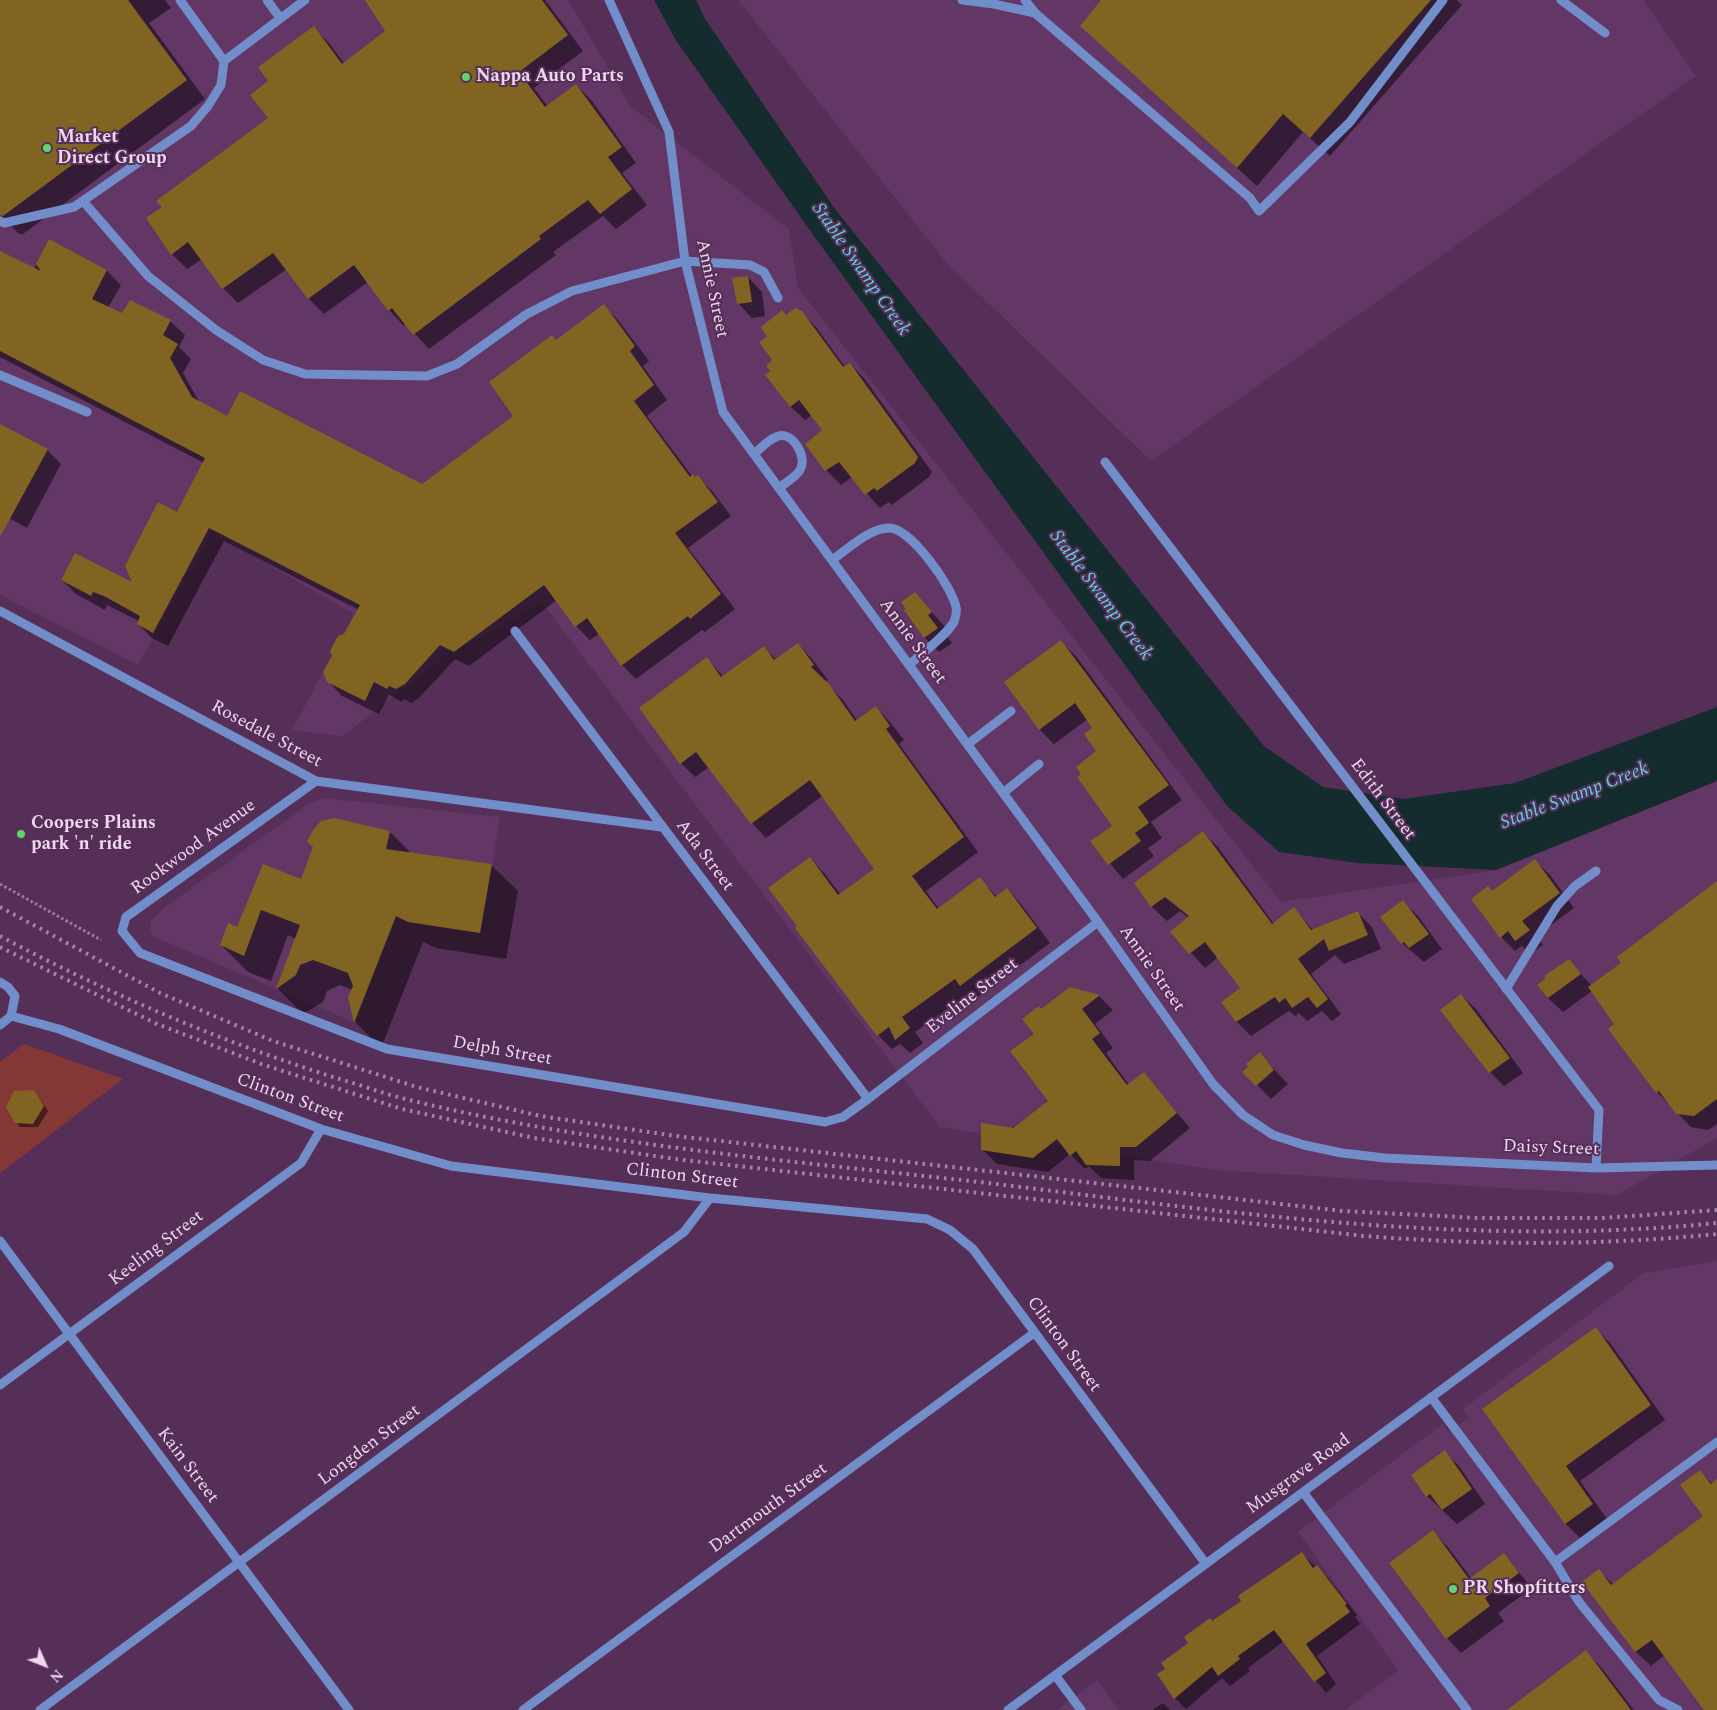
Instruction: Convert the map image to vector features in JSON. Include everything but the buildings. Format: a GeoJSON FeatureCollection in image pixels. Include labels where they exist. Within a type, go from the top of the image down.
{"type":"FeatureCollection","features":[{"type":"Feature","properties":{"kind":"street"},"geometry":{"type":"LineString","coordinates":[[1,224],[74,207],[191,126],[208,106],[221,85],[224,61],[180,0]]}},
{"type":"Feature","properties":{"kind":"street"},"geometry":{"type":"LineString","coordinates":[[267,0],[280,18]]}},
{"type":"Feature","properties":{"kind":"street"},"geometry":{"type":"LineString","coordinates":[[224,61],[305,0]]}},
{"type":"Feature","properties":{"kind":"street","name":"Annie Street"},"geometry":{"type":"LineString","coordinates":[[609,0],[670,132],[685,261],[723,412],[1004,793],[1213,1084],[1243,1115],[1273,1135],[1304,1145],[1385,1158]]}},
{"type":"Feature","properties":{"kind":"street"},"geometry":{"type":"LineString","coordinates":[[962,0],[994,4],[1035,13]]}},
{"type":"Feature","properties":{"kind":"street"},"geometry":{"type":"LineString","coordinates":[[1025,0],[1035,13],[1250,198],[1259,211],[1350,122],[1443,0]]}},
{"type":"Feature","properties":{"kind":"street"},"geometry":{"type":"LineString","coordinates":[[1561,0],[1605,32]]}},
{"type":"Feature","properties":{"kind":"street"},"geometry":{"type":"LineString","coordinates":[[82,201],[148,276],[216,330],[263,360],[305,374],[427,376],[457,364],[527,314],[572,291],[685,261],[750,265],[764,272],[778,298]]}},
{"type":"Feature","properties":{"kind":"street"},"geometry":{"type":"LineString","coordinates":[[0,375],[87,412]]}},
{"type":"Feature","properties":{"kind":"street"},"geometry":{"type":"LineString","coordinates":[[754,454],[777,436],[785,436],[792,439],[801,452],[803,463],[800,471],[779,488]]}},
{"type":"Feature","properties":{"kind":"street","name":"Edith Street"},"geometry":{"type":"LineString","coordinates":[[1105,462],[1599,1110],[1596,1168]]}},
{"type":"Feature","properties":{"kind":"street"},"geometry":{"type":"LineString","coordinates":[[832,560],[875,531],[889,528],[902,531],[917,543],[948,589],[957,608],[954,621],[909,664]]}},
{"type":"Feature","properties":{"kind":"street","name":"Rosedale Street"},"geometry":{"type":"LineString","coordinates":[[0,611],[316,781],[661,826]]}},
{"type":"Feature","properties":{"kind":"street","name":"Ada Street"},"geometry":{"type":"LineString","coordinates":[[515,631],[868,1099]]}},
{"type":"Feature","properties":{"kind":"street"},"geometry":{"type":"LineString","coordinates":[[968,744],[1011,711]]}},
{"type":"Feature","properties":{"kind":"street"},"geometry":{"type":"LineString","coordinates":[[1004,793],[1039,764]]}},
{"type":"Feature","properties":{"kind":"street","name":"Rookwood Avenue"},"geometry":{"type":"LineString","coordinates":[[140,953],[122,931],[126,917],[316,781]]}},
{"type":"Feature","properties":{"kind":"street"},"geometry":{"type":"LineString","coordinates":[[1506,989],[1558,906],[1575,886],[1596,871]]}},
{"type":"Feature","properties":{"kind":"street","name":"Eveline Street"},"geometry":{"type":"LineString","coordinates":[[868,1099],[1098,922]]}},
{"type":"Feature","properties":{"kind":"street","name":"Delph Street"},"geometry":{"type":"LineString","coordinates":[[140,953],[387,1049],[825,1122],[843,1117],[868,1099]]}},
{"type":"Feature","properties":{"kind":"street"},"geometry":{"type":"LineString","coordinates":[[0,982],[8,987],[14,996],[12,1016],[0,1025]]}},
{"type":"Feature","properties":{"kind":"street","name":"Clinton Street"},"geometry":{"type":"LineString","coordinates":[[12,1016],[59,1029],[321,1129],[451,1166],[710,1198],[927,1219],[950,1230],[973,1249],[1206,1564]]}},
{"type":"Feature","properties":{"kind":"street","name":"Keeling Street"},"geometry":{"type":"LineString","coordinates":[[0,1385],[300,1163],[321,1129]]}},
{"type":"Feature","properties":{"kind":"street","name":"Daisy Street"},"geometry":{"type":"LineString","coordinates":[[1385,1158],[1596,1168],[1717,1165]]}},
{"type":"Feature","properties":{"kind":"street","name":"Longden Street"},"geometry":{"type":"LineString","coordinates":[[40,1710],[684,1232],[710,1198]]}},
{"type":"Feature","properties":{"kind":"street","name":"Kain Street"},"geometry":{"type":"LineString","coordinates":[[0,1241],[349,1710]]}},
{"type":"Feature","properties":{"kind":"street","name":"Musgrave Road"},"geometry":{"type":"LineString","coordinates":[[1008,1710],[1609,1266]]}},
{"type":"Feature","properties":{"kind":"street","name":"Dartmouth Street"},"geometry":{"type":"LineString","coordinates":[[523,1710],[1034,1333]]}},
{"type":"Feature","properties":{"kind":"street"},"geometry":{"type":"LineString","coordinates":[[1431,1397],[1555,1562],[1579,1602],[1659,1700],[1678,1710]]}},
{"type":"Feature","properties":{"kind":"street"},"geometry":{"type":"LineString","coordinates":[[1555,1562],[1717,1442]]}},
{"type":"Feature","properties":{"kind":"street"},"geometry":{"type":"LineString","coordinates":[[1303,1492],[1467,1710]]}},
{"type":"Feature","properties":{"kind":"street"},"geometry":{"type":"LineString","coordinates":[[1055,1675],[1081,1710]]}},
{"type":"Feature","properties":{"kind":"path"},"geometry":{"type":"LineString","coordinates":[[0,884],[101,940]]}},
{"type":"Feature","properties":{"kind":"shaded area"},"geometry":{"type":"Polygon","coordinates":[[[0,0],[568,0],[631,107],[789,229],[798,288],[1281,902],[1496,870],[1717,781],[1717,1138],[1617,1195],[1215,1170],[940,1127],[543,604],[450,652],[343,736],[292,730],[354,614],[212,532],[138,665],[0,595],[0,0]]]}},
{"type":"Feature","properties":{"kind":"shaded area"},"geometry":{"type":"Polygon","coordinates":[[[738,0],[1643,0],[1696,76],[1151,461],[945,261],[738,0]]]}},
{"type":"Feature","properties":{"kind":"shaded area"},"geometry":{"type":"Polygon","coordinates":[[[324,798],[500,817],[481,934],[396,919],[356,1023],[152,936],[150,930],[151,921],[164,908],[307,805],[324,798]]]}},
{"type":"Feature","properties":{"kind":"shaded area"},"geometry":{"type":"Polygon","coordinates":[[[24,1044],[123,1079],[0,1173],[0,1062],[24,1044]]]}},
{"type":"Feature","properties":{"kind":"shaded area"},"geometry":{"type":"Polygon","coordinates":[[[1717,1261],[1717,1710],[1345,1710],[1398,1670],[1298,1532],[1443,1424],[1448,1432],[1453,1429],[1469,1417],[1463,1409],[1644,1273],[1717,1261]]]}},
{"type":"Feature","properties":{"kind":"shaded area"},"geometry":{"type":"Polygon","coordinates":[[[1097,1680],[1119,1710],[1057,1710],[1097,1680]]]}},
{"type":"Feature","properties":{"kind":"water","name":"Stable Swamp Creek"},"geometry":{"type":"Polygon","coordinates":[[[654,0],[696,0],[705,19],[835,209],[1264,746],[1323,787],[1404,799],[1515,783],[1717,707],[1717,781],[1496,870],[1358,863],[1279,852],[1227,806],[814,236],[675,39],[654,0]]]}},
{"type":"Feature","properties":{"kind":"railway"},"geometry":{"type":"LineString","coordinates":[[0,907],[160,993],[273,1041],[417,1087],[540,1116],[676,1136],[1343,1211],[1479,1218],[1603,1218],[1717,1210]]}},
{"type":"Feature","properties":{"kind":"railway"},"geometry":{"type":"LineString","coordinates":[[0,936],[81,977],[163,1014],[290,1063],[409,1100],[558,1130],[710,1152],[1276,1217],[1452,1229],[1540,1231],[1629,1229],[1717,1223]]}},
{"type":"Feature","properties":{"kind":"railway"},"geometry":{"type":"LineString","coordinates":[[0,947],[157,1024],[264,1065],[402,1109],[534,1138],[675,1159],[1364,1236],[1540,1243],[1628,1241],[1717,1234]]}},
{"type":"Feature","properties":{"kind":"place","name":"Nappa Auto Parts"},"geometry":{"type":"Point","coordinates":[466,77]}},
{"type":"Feature","properties":{"kind":"place","name":"Market Direct Group"},"geometry":{"type":"Point","coordinates":[47,148]}},
{"type":"Feature","properties":{"kind":"place","name":"Coopers Plains park 'n' ride"},"geometry":{"type":"Point","coordinates":[21,834]}},
{"type":"Feature","properties":{"kind":"place","name":"PR Shopfitters"},"geometry":{"type":"Point","coordinates":[1453,1589]}}]}
